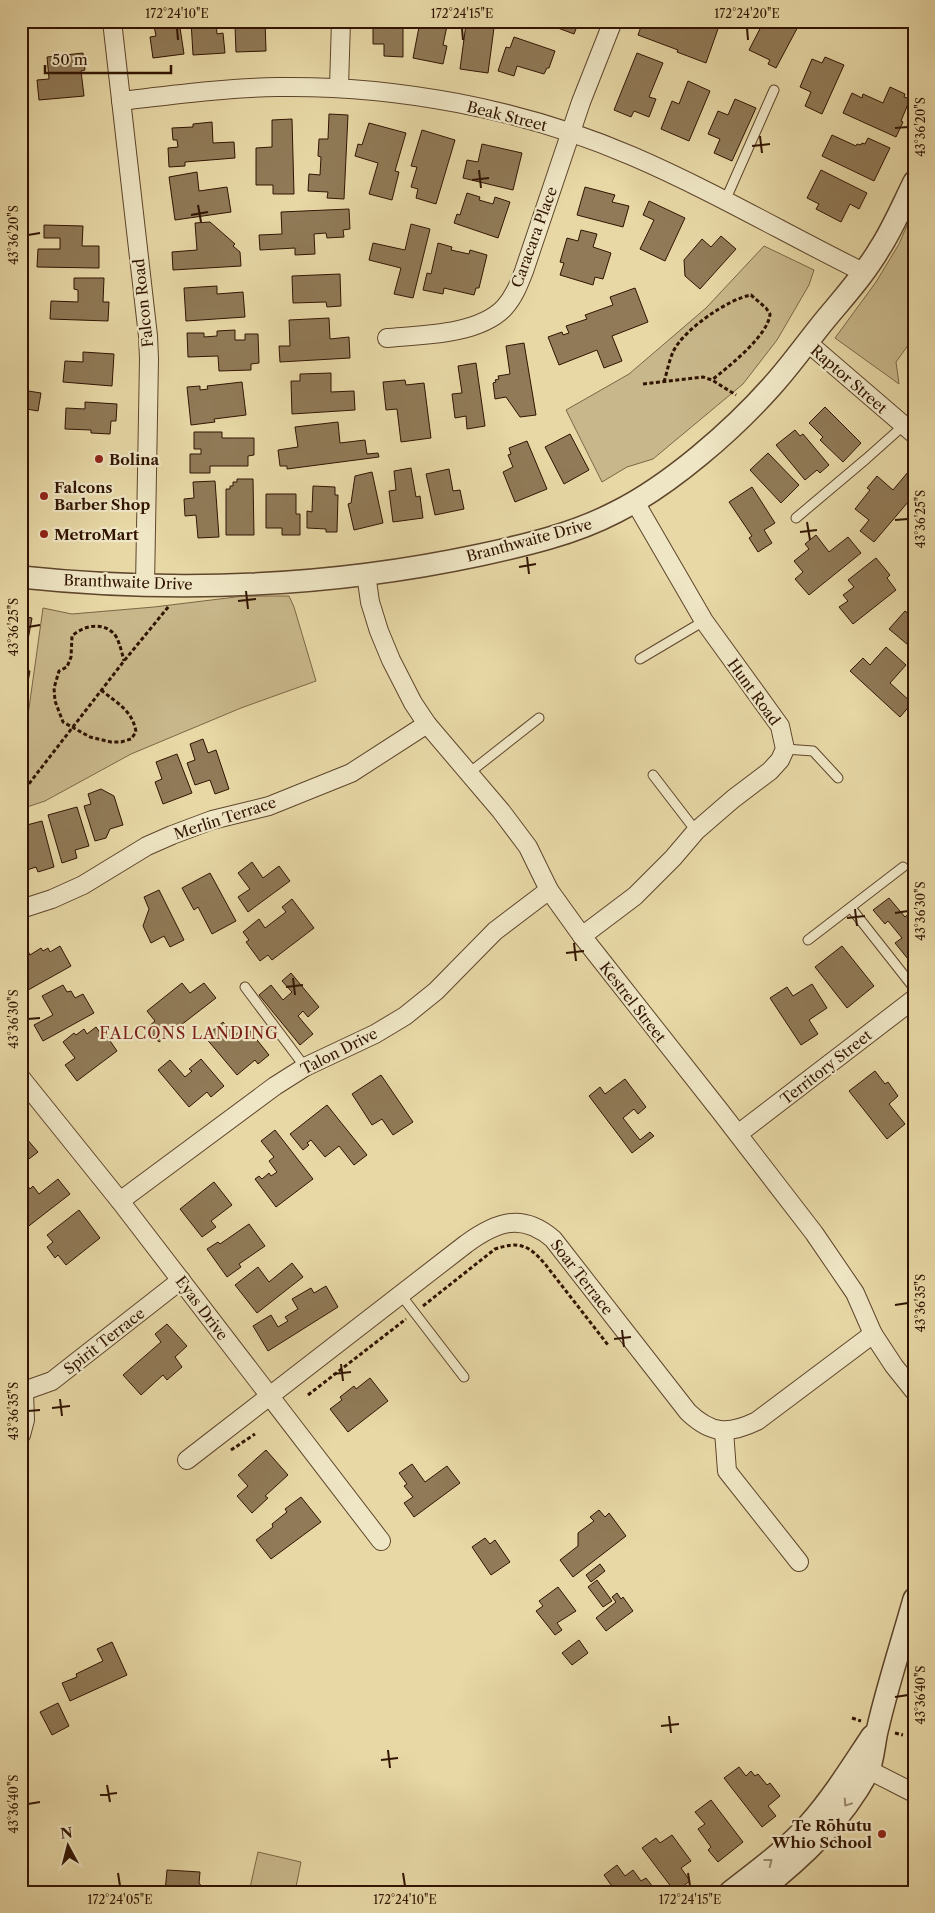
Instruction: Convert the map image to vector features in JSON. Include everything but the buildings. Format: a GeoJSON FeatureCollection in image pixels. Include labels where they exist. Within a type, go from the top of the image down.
{"type":"FeatureCollection","features":[{"type":"Feature","properties":{"kind":"street","name":"Falcon Road"},"geometry":{"type":"LineString","coordinates":[[112,21],[148,351],[145,586]]}},
{"type":"Feature","properties":{"kind":"street"},"geometry":{"type":"LineString","coordinates":[[339,87],[341,21]]}},
{"type":"Feature","properties":{"kind":"street","name":"Caracara Place"},"geometry":{"type":"LineString","coordinates":[[387,338],[433,334],[461,329],[484,321],[503,309],[515,293],[581,102],[613,21]]}},
{"type":"Feature","properties":{"kind":"street","name":"Beak Street"},"geometry":{"type":"LineString","coordinates":[[121,101],[216,90],[276,87],[339,87],[432,99],[497,112],[570,133],[631,156],[863,272]]}},
{"type":"Feature","properties":{"kind":"street","name":"Branthwaite Drive"},"geometry":{"type":"LineString","coordinates":[[21,577],[106,585],[145,586],[296,581],[366,574],[454,560],[526,544],[594,523],[635,502],[678,471],[739,420],[772,386],[880,249],[914,182]]}},
{"type":"Feature","properties":{"kind":"street","name":"Raptor Street"},"geometry":{"type":"LineString","coordinates":[[807,342],[908,430]]}},
{"type":"Feature","properties":{"kind":"street","name":"Hunt Road"},"geometry":{"type":"LineString","coordinates":[[635,502],[704,621],[780,726],[785,749]]}},
{"type":"Feature","properties":{"kind":"street","name":"Kestrel Street"},"geometry":{"type":"LineString","coordinates":[[366,574],[370,602],[379,631],[391,660],[413,703],[427,724],[501,811],[528,848],[549,890],[582,936],[814,1233],[855,1293],[873,1334],[894,1366],[914,1391]]}},
{"type":"Feature","properties":{"kind":"street","name":"Merlin Terrace"},"geometry":{"type":"LineString","coordinates":[[21,908],[52,899],[83,885],[147,846],[172,835],[212,820],[269,806],[351,773],[427,724]]}},
{"type":"Feature","properties":{"kind":"street"},"geometry":{"type":"LineString","coordinates":[[582,936],[635,896],[673,858],[696,831],[733,799],[770,771],[780,760],[785,749]]}},
{"type":"Feature","properties":{"kind":"street","name":"Talon Drive"},"geometry":{"type":"LineString","coordinates":[[120,1201],[276,1086],[305,1067],[375,1034],[405,1016],[436,991],[495,931],[549,890]]}},
{"type":"Feature","properties":{"kind":"street","name":"Territory Street"},"geometry":{"type":"LineString","coordinates":[[738,1134],[914,999]]}},
{"type":"Feature","properties":{"kind":"street","name":"Eyas Drive"},"geometry":{"type":"LineString","coordinates":[[21,1078],[120,1201],[381,1541]]}},
{"type":"Feature","properties":{"kind":"street","name":"Soar Terrace"},"geometry":{"type":"LineString","coordinates":[[187,1460],[481,1232],[497,1225],[527,1224],[541,1229],[561,1249],[688,1412],[700,1423],[710,1428],[724,1431]]}},
{"type":"Feature","properties":{"kind":"street","name":"Spirit Terrace"},"geometry":{"type":"LineString","coordinates":[[22,1392],[52,1381],[181,1280]]}},
{"type":"Feature","properties":{"kind":"street"},"geometry":{"type":"LineString","coordinates":[[799,1562],[727,1471],[724,1431],[746,1426],[757,1421],[873,1334]]}},
{"type":"Feature","properties":{"kind":"street"},"geometry":{"type":"LineString","coordinates":[[21,1435],[25,1420],[22,1392]]}},
{"type":"Feature","properties":{"kind":"street"},"geometry":{"type":"LineString","coordinates":[[759,1892],[800,1859],[845,1807],[878,1727],[914,1599]]}},
{"type":"Feature","properties":{"kind":"street"},"geometry":{"type":"LineString","coordinates":[[861,1766],[914,1794]]}},
{"type":"Feature","properties":{"kind":"street"},"geometry":{"type":"LineString","coordinates":[[730,1892],[776,1856],[808,1826],[830,1797],[861,1766]]}},
{"type":"Feature","properties":{"kind":"lane"},"geometry":{"type":"LineString","coordinates":[[724,201],[774,90]]}},
{"type":"Feature","properties":{"kind":"lane"},"geometry":{"type":"LineString","coordinates":[[796,518],[866,459],[908,430]]}},
{"type":"Feature","properties":{"kind":"lane"},"geometry":{"type":"LineString","coordinates":[[640,659],[704,621]]}},
{"type":"Feature","properties":{"kind":"lane"},"geometry":{"type":"LineString","coordinates":[[469,773],[539,718]]}},
{"type":"Feature","properties":{"kind":"lane"},"geometry":{"type":"LineString","coordinates":[[785,749],[813,751],[838,778]]}},
{"type":"Feature","properties":{"kind":"lane"},"geometry":{"type":"LineString","coordinates":[[653,775],[696,831]]}},
{"type":"Feature","properties":{"kind":"lane"},"geometry":{"type":"LineString","coordinates":[[808,940],[903,867]]}},
{"type":"Feature","properties":{"kind":"lane"},"geometry":{"type":"LineString","coordinates":[[851,908],[914,988]]}},
{"type":"Feature","properties":{"kind":"lane"},"geometry":{"type":"LineString","coordinates":[[245,988],[305,1067]]}},
{"type":"Feature","properties":{"kind":"lane"},"geometry":{"type":"LineString","coordinates":[[401,1295],[464,1376]]}},
{"type":"Feature","properties":{"kind":"path"},"geometry":{"type":"LineString","coordinates":[[664,382],[673,351],[682,338],[707,317],[724,306],[750,295],[766,308],[770,314],[770,322],[760,336],[712,380]]}},
{"type":"Feature","properties":{"kind":"path"},"geometry":{"type":"LineString","coordinates":[[644,384],[703,377],[712,380],[736,395]]}},
{"type":"Feature","properties":{"kind":"path"},"geometry":{"type":"LineString","coordinates":[[21,794],[169,606]]}},
{"type":"Feature","properties":{"kind":"path"},"geometry":{"type":"LineString","coordinates":[[101,690],[130,714],[135,722],[136,732],[131,739],[111,742],[90,737],[63,722],[55,701],[54,688],[59,671],[67,667],[71,657],[72,636],[79,630],[99,626],[110,630],[117,638],[124,661]]}},
{"type":"Feature","properties":{"kind":"path"},"geometry":{"type":"LineString","coordinates":[[308,1395],[495,1249],[516,1244],[526,1246],[536,1253],[608,1345]]}},
{"type":"Feature","properties":{"kind":"shaded area"},"geometry":{"type":"Polygon","coordinates":[[[914,209],[914,337],[896,362],[899,384],[835,338],[876,282],[899,244],[914,209]]]}},
{"type":"Feature","properties":{"kind":"shaded area"},"geometry":{"type":"Polygon","coordinates":[[[764,246],[814,270],[809,285],[777,340],[743,384],[653,459],[627,467],[602,482],[566,410],[629,374],[706,308],[764,246]]]}},
{"type":"Feature","properties":{"kind":"shaded area"},"geometry":{"type":"Polygon","coordinates":[[[244,596],[289,596],[316,681],[241,708],[131,754],[45,801],[21,809],[21,765],[43,608],[72,614],[154,607],[244,596]]]}},
{"type":"Feature","properties":{"kind":"shaded area"},"geometry":{"type":"Polygon","coordinates":[[[258,1852],[301,1862],[295,1892],[249,1892],[258,1852]]]}},
{"type":"Feature","properties":{"kind":"place","name":"Bolina"},"geometry":{"type":"Point","coordinates":[99,459]}},
{"type":"Feature","properties":{"kind":"place","name":"Falcons Barber Shop"},"geometry":{"type":"Point","coordinates":[44,496]}},
{"type":"Feature","properties":{"kind":"place","name":"MetroMart"},"geometry":{"type":"Point","coordinates":[44,534]}},
{"type":"Feature","properties":{"kind":"place","name":"Te Rōhutu Whio School"},"geometry":{"type":"Point","coordinates":[882,1834]}},
{"type":"Feature","properties":{"kind":"district","name":"FALCONS LANDING"},"geometry":{"type":"Point","coordinates":[189,1033]}}]}
